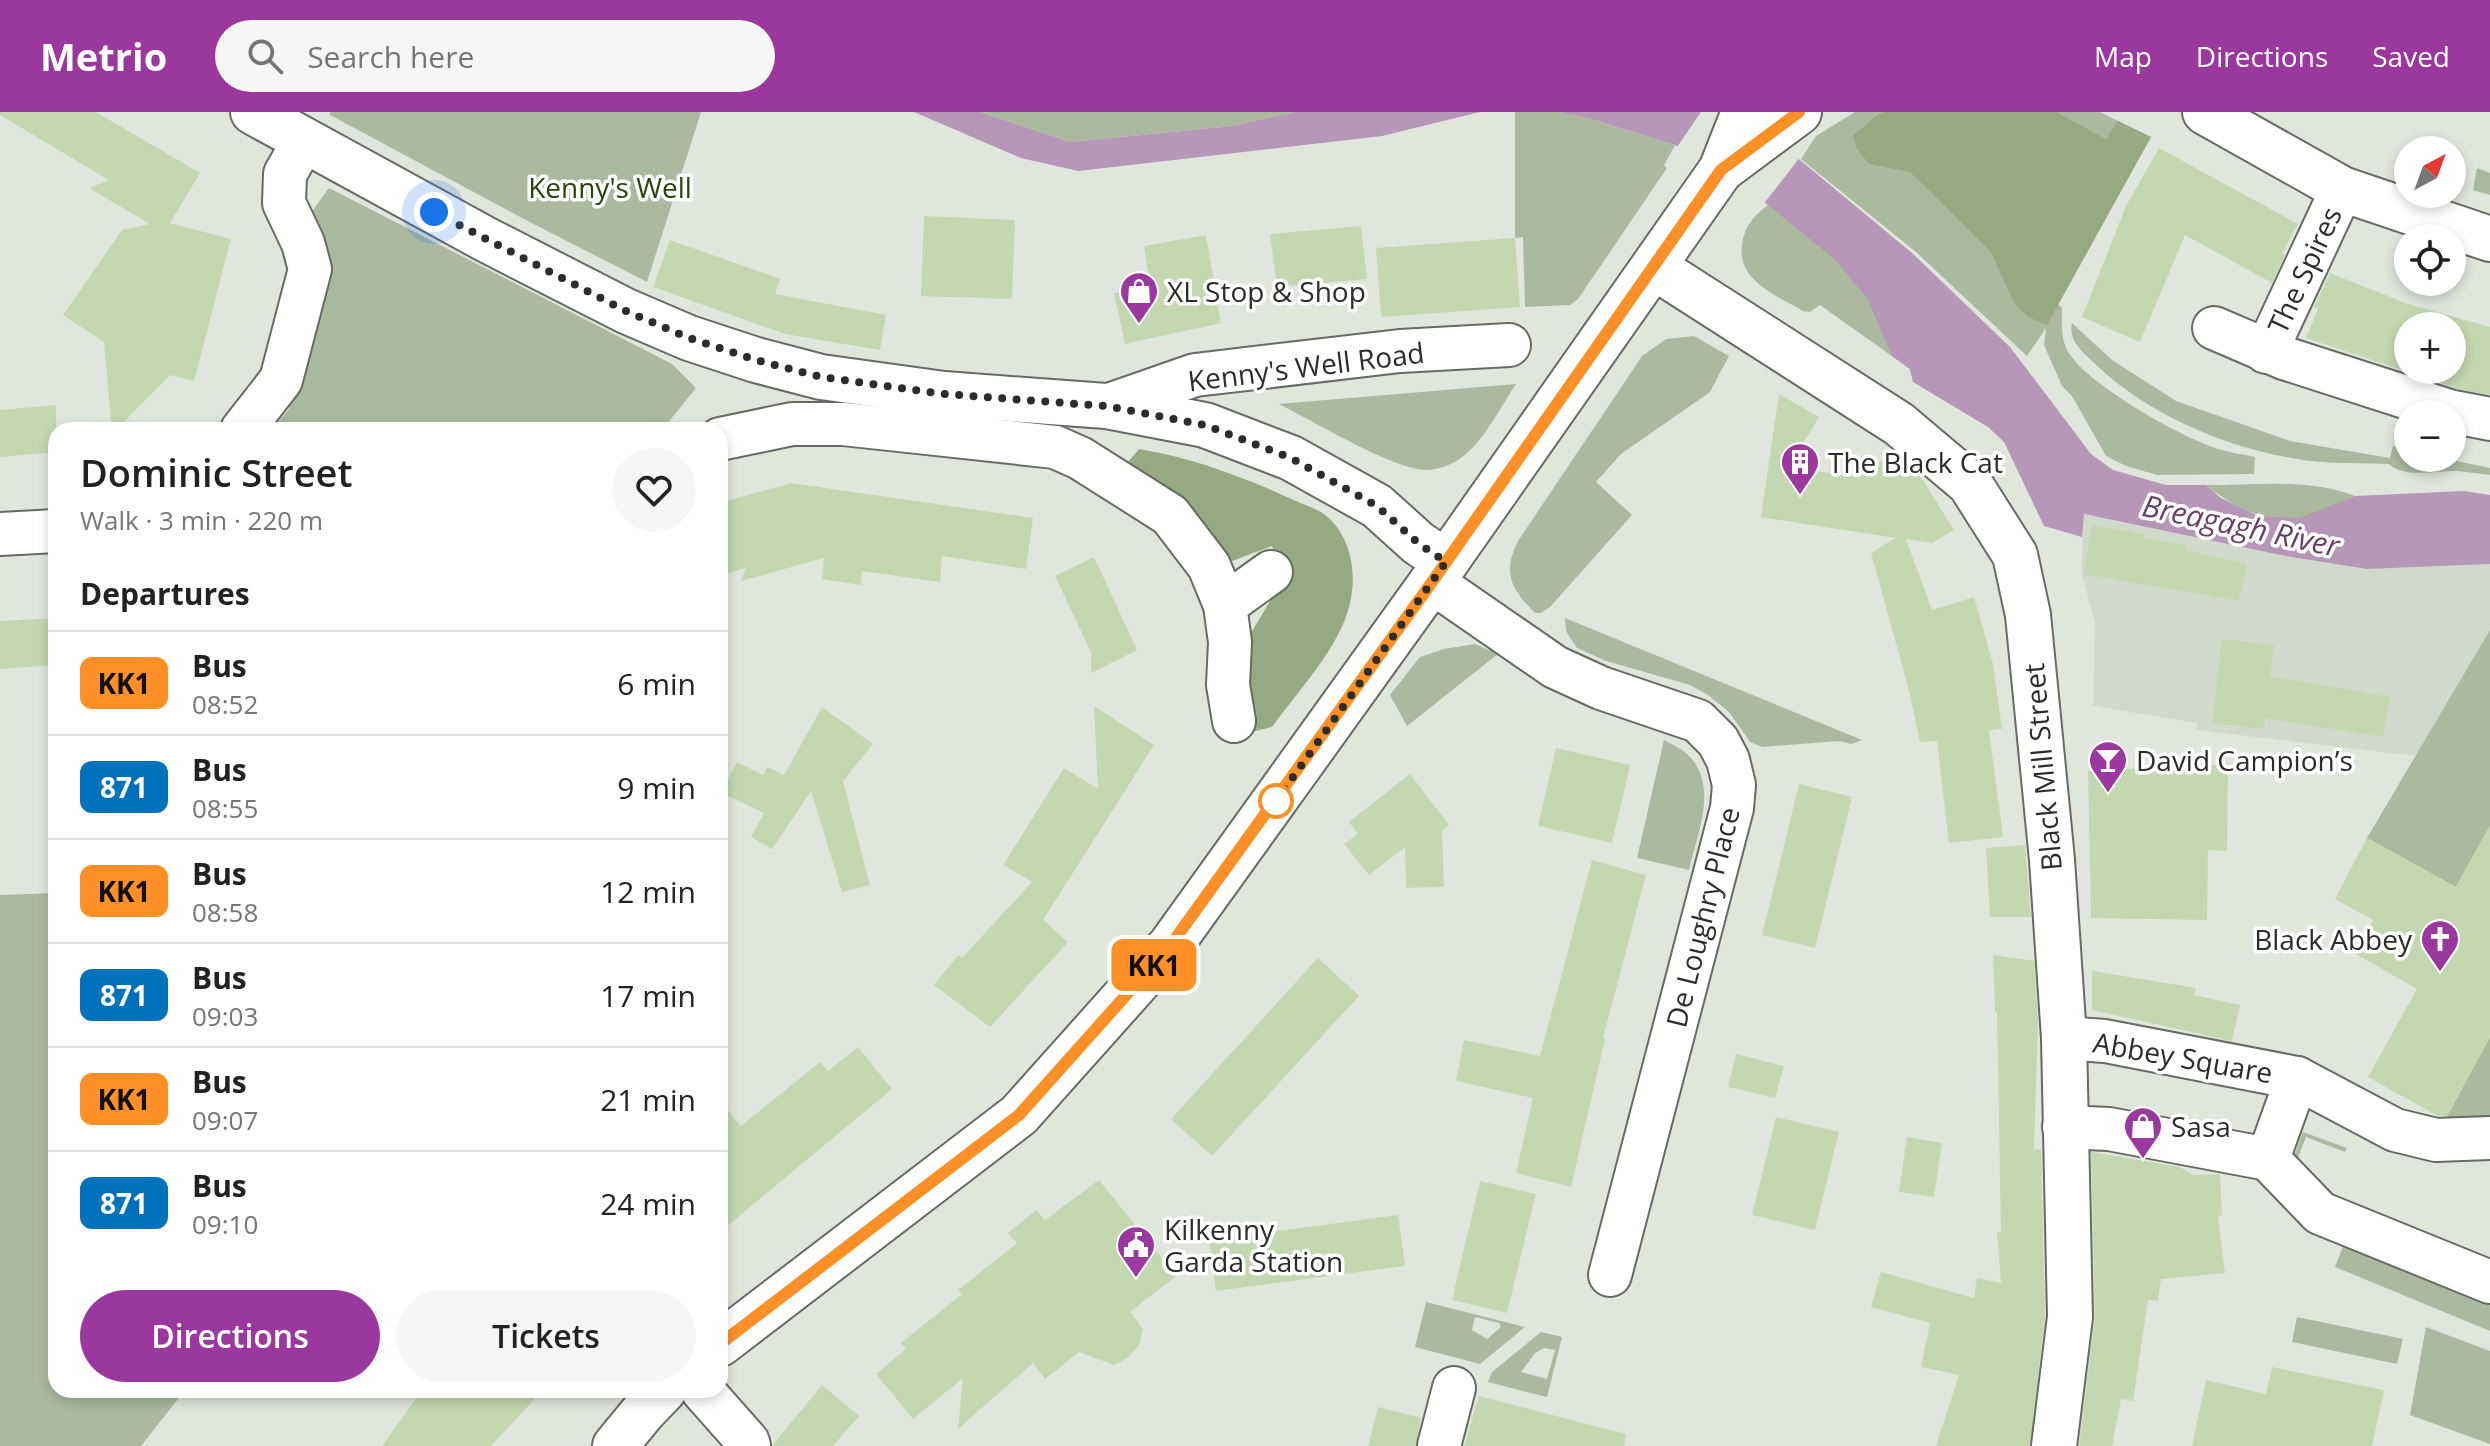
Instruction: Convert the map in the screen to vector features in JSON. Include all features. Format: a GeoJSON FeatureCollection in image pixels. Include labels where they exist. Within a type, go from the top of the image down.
{"type":"FeatureCollection","features":[{"type":"Feature","properties":{"kind":"street","name":"Kenny's Well Road"},"geometry":{"type":"LineString","coordinates":[[253,112],[626,311],[689,338],[821,377],[944,394],[1106,406],[1205,425],[1291,458],[1377,506],[1418,543],[1439,572]]}},
{"type":"Feature","properties":{"kind":"street"},"geometry":{"type":"LineString","coordinates":[[728,1338],[1019,1115],[1170,946],[1654,267],[1712,182],[1744,112]]}},
{"type":"Feature","properties":{"kind":"street"},"geometry":{"type":"LineString","coordinates":[[2205,112],[2342,189],[2490,239]]}},
{"type":"Feature","properties":{"kind":"street"},"geometry":{"type":"LineString","coordinates":[[1712,182],[1796,115]]}},
{"type":"Feature","properties":{"kind":"street"},"geometry":{"type":"LineString","coordinates":[[248,422],[281,380],[310,269],[303,243],[284,203],[285,174],[304,141]]}},
{"type":"Feature","properties":{"kind":"street","name":"The Spires"},"geometry":{"type":"LineString","coordinates":[[2266,352],[2342,189]]}},
{"type":"Feature","properties":{"kind":"street","name":"Black Mill Street"},"geometry":{"type":"LineString","coordinates":[[1654,267],[1899,424],[1970,484],[2015,555],[2028,615],[2064,1038],[2070,1317],[2054,1446]]}},
{"type":"Feature","properties":{"kind":"street","name":"The Spires"},"geometry":{"type":"LineString","coordinates":[[2214,328],[2266,352],[2449,411],[2490,419]]}},
{"type":"Feature","properties":{"kind":"street","name":"Kenny's Well Road"},"geometry":{"type":"LineString","coordinates":[[1106,406],[1195,375],[1400,351],[1509,345]]}},
{"type":"Feature","properties":{"kind":"street"},"geometry":{"type":"LineString","coordinates":[[728,437],[792,424],[843,424],[1055,447],[1080,458],[1170,515],[1209,566],[1225,605],[1230,642],[1228,685],[1234,721]]}},
{"type":"Feature","properties":{"kind":"street"},"geometry":{"type":"LineString","coordinates":[[0,534],[48,531]]}},
{"type":"Feature","properties":{"kind":"street"},"geometry":{"type":"LineString","coordinates":[[1225,605],[1271,572]]}},
{"type":"Feature","properties":{"kind":"street","name":"De Loughry Place"},"geometry":{"type":"LineString","coordinates":[[1439,572],[1555,667],[1601,688],[1698,721],[1718,741],[1728,760],[1734,785],[1732,808],[1610,1275]]}},
{"type":"Feature","properties":{"kind":"street","name":"Abbey Square"},"geometry":{"type":"LineString","coordinates":[[2064,1038],[2105,1041],[2297,1078],[2268,1159]]}},
{"type":"Feature","properties":{"kind":"street"},"geometry":{"type":"LineString","coordinates":[[2297,1078],[2395,1130],[2436,1140],[2490,1138]]}},
{"type":"Feature","properties":{"kind":"street"},"geometry":{"type":"LineString","coordinates":[[2064,1127],[2109,1129],[2268,1159],[2320,1213],[2490,1282]]}},
{"type":"Feature","properties":{"kind":"street"},"geometry":{"type":"LineString","coordinates":[[1439,1446],[1454,1388]]}},
{"type":"Feature","properties":{"kind":"street"},"geometry":{"type":"LineString","coordinates":[[615,1446],[656,1398]]}},
{"type":"Feature","properties":{"kind":"street"},"geometry":{"type":"LineString","coordinates":[[709,1398],[749,1446]]}},
{"type":"Feature","properties":{"kind":"shaded area"},"geometry":{"type":"Polygon","coordinates":[[[2083,514],[2291,557],[2367,569],[2490,564],[2490,630],[2416,756],[2197,730],[2197,723],[2093,706],[2095,622],[2082,575],[2083,514]]]}},
{"type":"Feature","properties":{"kind":"green space","name":"Kenny's Well"},"geometry":{"type":"Polygon","coordinates":[[[330,112],[701,112],[647,282],[522,218],[330,115],[330,112]]]}},
{"type":"Feature","properties":{"kind":"green space"},"geometry":{"type":"Polygon","coordinates":[[[980,112],[1294,112],[1232,126],[1070,142],[980,112]]]}},
{"type":"Feature","properties":{"kind":"green space"},"geometry":{"type":"Polygon","coordinates":[[[1515,112],[1559,112],[1675,145],[1664,165],[1667,168],[1578,299],[1570,305],[1525,307],[1523,237],[1515,238],[1515,112]]]}},
{"type":"Feature","properties":{"kind":"green space"},"geometry":{"type":"Polygon","coordinates":[[[1855,112],[2100,112],[2151,137],[2058,304],[2062,308],[2065,345],[2082,369],[2098,382],[2161,423],[2202,443],[2255,457],[2254,474],[2157,475],[2106,456],[2072,396],[2062,386],[2044,345],[2046,328],[2027,356],[1916,252],[1801,159],[1816,136],[1855,112]]]}},
{"type":"Feature","properties":{"kind":"green space"},"geometry":{"type":"Polygon","coordinates":[[[1884,112],[2056,112],[2106,139],[2118,121],[2151,137],[2047,325],[2028,317],[2014,303],[1991,252],[1910,172],[1869,164],[1856,148],[1853,135],[1884,112]]]}},
{"type":"Feature","properties":{"kind":"green space"},"geometry":{"type":"Polygon","coordinates":[[[2477,168],[2490,173],[2490,195],[2473,190],[2477,168]]]}},
{"type":"Feature","properties":{"kind":"green space"},"geometry":{"type":"Polygon","coordinates":[[[329,188],[672,364],[696,388],[668,422],[278,422],[289,409],[328,263],[308,217],[329,188]]]}},
{"type":"Feature","properties":{"kind":"green space"},"geometry":{"type":"Polygon","coordinates":[[[1768,205],[1908,291],[1913,382],[1910,369],[1820,305],[1810,312],[1803,311],[1771,293],[1753,278],[1742,258],[1743,239],[1750,223],[1768,205]]]}},
{"type":"Feature","properties":{"kind":"green space"},"geometry":{"type":"Polygon","coordinates":[[[2072,323],[2112,360],[2176,401],[2290,441],[2390,458],[2394,446],[2394,468],[2389,464],[2335,463],[2275,455],[2191,427],[2139,399],[2116,382],[2077,346],[2072,323]]]}},
{"type":"Feature","properties":{"kind":"green space"},"geometry":{"type":"Polygon","coordinates":[[[1694,336],[1729,356],[1710,392],[1621,454],[1596,482],[1632,515],[1550,607],[1535,613],[1515,588],[1510,572],[1518,541],[1642,356],[1666,339],[1694,336]]]}},
{"type":"Feature","properties":{"kind":"green space"},"geometry":{"type":"Polygon","coordinates":[[[1516,384],[1469,451],[1453,463],[1431,470],[1393,462],[1279,404],[1516,384]]]}},
{"type":"Feature","properties":{"kind":"green space"},"geometry":{"type":"Polygon","coordinates":[[[1139,449],[1200,463],[1318,510],[1337,526],[1343,536],[1353,580],[1345,619],[1328,652],[1272,727],[1251,732],[1244,682],[1251,633],[1284,578],[1272,546],[1232,561],[1175,512],[1118,474],[1139,449]]]}},
{"type":"Feature","properties":{"kind":"green space"},"geometry":{"type":"Polygon","coordinates":[[[2466,463],[2490,468],[2490,475],[2466,472],[2466,463]]]}},
{"type":"Feature","properties":{"kind":"green space"},"geometry":{"type":"Polygon","coordinates":[[[2206,485],[2300,485],[2355,496],[2303,517],[2277,519],[2239,507],[2206,485]]]}},
{"type":"Feature","properties":{"kind":"green space"},"geometry":{"type":"Polygon","coordinates":[[[1565,618],[1862,740],[1851,744],[1839,741],[1762,747],[1750,742],[1729,712],[1690,685],[1606,661],[1577,648],[1566,631],[1565,618]]]}},
{"type":"Feature","properties":{"kind":"green space"},"geometry":{"type":"Polygon","coordinates":[[[2490,630],[2490,862],[2474,854],[2456,887],[2367,838],[2490,630]]]}},
{"type":"Feature","properties":{"kind":"green space"},"geometry":{"type":"Polygon","coordinates":[[[1475,644],[1498,654],[1407,726],[1390,695],[1420,657],[1475,644]]]}},
{"type":"Feature","properties":{"kind":"green space"},"geometry":{"type":"Polygon","coordinates":[[[1664,740],[1687,754],[1697,766],[1702,780],[1701,825],[1689,870],[1637,858],[1664,740]]]}},
{"type":"Feature","properties":{"kind":"green space"},"geometry":{"type":"Polygon","coordinates":[[[48,893],[48,1398],[179,1398],[141,1446],[0,1446],[0,895],[48,893]]]}},
{"type":"Feature","properties":{"kind":"green space"},"geometry":{"type":"Polygon","coordinates":[[[2490,1037],[2490,1115],[2458,1123],[2445,1120],[2490,1037]]]}},
{"type":"Feature","properties":{"kind":"green space"},"geometry":{"type":"Polygon","coordinates":[[[2303,1132],[2347,1148],[2345,1152],[2306,1137],[2293,1170],[2289,1170],[2303,1132]]]}},
{"type":"Feature","properties":{"kind":"green space"},"geometry":{"type":"Polygon","coordinates":[[[2345,1241],[2490,1299],[2490,1331],[2335,1267],[2345,1241]]]}},
{"type":"Feature","properties":{"kind":"green space"},"geometry":{"type":"Polygon","coordinates":[[[1426,1302],[1525,1327],[1480,1364],[1415,1347],[1426,1302]],[[1475,1317],[1472,1330],[1487,1339],[1501,1327],[1499,1323],[1475,1317]]]}},
{"type":"Feature","properties":{"kind":"green space"},"geometry":{"type":"Polygon","coordinates":[[[2297,1317],[2403,1339],[2397,1364],[2292,1342],[2297,1317]]]}},
{"type":"Feature","properties":{"kind":"green space"},"geometry":{"type":"Polygon","coordinates":[[[2426,1327],[2490,1351],[2490,1444],[2410,1415],[2426,1327]]]}},
{"type":"Feature","properties":{"kind":"green space"},"geometry":{"type":"Polygon","coordinates":[[[1541,1332],[1562,1337],[1547,1397],[1488,1382],[1492,1372],[1541,1332]],[[1544,1348],[1535,1353],[1521,1372],[1547,1379],[1555,1350],[1544,1348]]]}},
{"type":"Feature","properties":{"kind":"water"},"geometry":{"type":"Polygon","coordinates":[[[914,112],[980,112],[1070,142],[1232,126],[1294,112],[1480,112],[1382,136],[1078,171],[1021,158],[914,112]]]}},
{"type":"Feature","properties":{"kind":"water","name":"Breagagh River"},"geometry":{"type":"Polygon","coordinates":[[[1559,112],[1730,112],[1800,160],[1912,253],[2010,347],[2091,454],[2113,470],[2166,485],[2206,485],[2221,498],[2258,516],[2299,518],[2355,496],[2463,491],[2490,495],[2490,564],[2367,569],[2291,557],[2084,514],[2082,537],[2044,526],[2004,442],[1988,427],[1913,382],[1910,369],[1892,356],[1867,298],[1833,258],[1768,205],[1675,145],[1559,112]]]}},
{"type":"Feature","properties":{"kind":"pier"},"geometry":{"type":"Polygon","coordinates":[[[1701,112],[1737,112],[1801,156],[1762,206],[1675,150],[1701,112]]]}},
{"type":"Feature","properties":{"kind":"building"},"geometry":{"type":"Polygon","coordinates":[[[0,112],[96,112],[200,173],[170,223],[231,239],[194,381],[170,375],[124,422],[111,422],[104,342],[63,315],[122,230],[150,224],[89,188],[109,180],[0,115],[0,112]]]}},
{"type":"Feature","properties":{"kind":"building"},"geometry":{"type":"Polygon","coordinates":[[[2159,148],[2298,224],[2282,253],[2285,254],[2272,283],[2185,235],[2140,342],[2082,317],[2126,206],[2159,148]]]}},
{"type":"Feature","properties":{"kind":"building"},"geometry":{"type":"Polygon","coordinates":[[[924,216],[1015,220],[1012,299],[921,296],[924,216]]]}},
{"type":"Feature","properties":{"kind":"building"},"geometry":{"type":"Polygon","coordinates":[[[1361,226],[1367,279],[1277,287],[1270,234],[1361,226]]]}},
{"type":"Feature","properties":{"kind":"building"},"geometry":{"type":"Polygon","coordinates":[[[1206,235],[1221,323],[1125,344],[1114,293],[1150,285],[1144,246],[1206,235]]]}},
{"type":"Feature","properties":{"kind":"building"},"geometry":{"type":"Polygon","coordinates":[[[1515,238],[1520,307],[1381,317],[1376,248],[1515,238]]]}},
{"type":"Feature","properties":{"kind":"building"},"geometry":{"type":"Polygon","coordinates":[[[670,240],[780,279],[775,294],[886,315],[880,350],[785,334],[653,287],[670,240]]]}},
{"type":"Feature","properties":{"kind":"building"},"geometry":{"type":"Polygon","coordinates":[[[2330,273],[2437,312],[2394,312],[2394,368],[2306,338],[2318,309],[2314,307],[2330,273]]]}},
{"type":"Feature","properties":{"kind":"building"},"geometry":{"type":"Polygon","coordinates":[[[2466,320],[2490,327],[2490,395],[2443,384],[2466,384],[2466,320]]]}},
{"type":"Feature","properties":{"kind":"building"},"geometry":{"type":"Polygon","coordinates":[[[1779,394],[1819,417],[1789,467],[1856,477],[1894,453],[1922,479],[1954,530],[1932,543],[1906,539],[1932,610],[1974,597],[1993,664],[2002,729],[1989,730],[2003,837],[1949,843],[1937,741],[1920,742],[1871,553],[1896,538],[1761,517],[1779,394]]]}},
{"type":"Feature","properties":{"kind":"building"},"geometry":{"type":"Polygon","coordinates":[[[56,405],[56,422],[48,422],[48,453],[0,457],[0,410],[56,405]]]}},
{"type":"Feature","properties":{"kind":"building"},"geometry":{"type":"Polygon","coordinates":[[[791,483],[1033,518],[1026,569],[942,556],[940,582],[862,571],[861,585],[822,579],[824,558],[741,581],[746,568],[728,574],[728,501],[791,483]]]}},
{"type":"Feature","properties":{"kind":"building"},"geometry":{"type":"Polygon","coordinates":[[[2092,525],[2145,534],[2144,538],[2186,545],[2185,550],[2247,564],[2239,601],[2084,574],[2092,525]]]}},
{"type":"Feature","properties":{"kind":"building"},"geometry":{"type":"Polygon","coordinates":[[[1094,557],[1137,650],[1091,673],[1091,652],[1055,576],[1094,557]]]}},
{"type":"Feature","properties":{"kind":"building"},"geometry":{"type":"Polygon","coordinates":[[[48,618],[48,666],[0,669],[0,621],[48,618]]]}},
{"type":"Feature","properties":{"kind":"building"},"geometry":{"type":"Polygon","coordinates":[[[2222,639],[2274,645],[2270,676],[2390,697],[2383,737],[2265,718],[2264,729],[2212,723],[2222,639]]]}},
{"type":"Feature","properties":{"kind":"building"},"geometry":{"type":"Polygon","coordinates":[[[1094,706],[1154,745],[1043,920],[1068,942],[990,1027],[934,985],[958,955],[962,958],[1032,882],[1003,865],[1064,768],[1098,789],[1094,706]]]}},
{"type":"Feature","properties":{"kind":"building"},"geometry":{"type":"Polygon","coordinates":[[[822,707],[873,744],[843,781],[870,885],[842,892],[811,791],[772,849],[751,837],[764,813],[728,796],[728,779],[737,762],[763,775],[767,767],[784,775],[822,707]]]}},
{"type":"Feature","properties":{"kind":"building"},"geometry":{"type":"Polygon","coordinates":[[[1556,748],[1630,765],[1612,843],[1538,826],[1556,748]]]}},
{"type":"Feature","properties":{"kind":"building"},"geometry":{"type":"Polygon","coordinates":[[[2228,765],[2227,851],[2208,850],[2207,920],[2091,918],[2088,771],[2228,765]]]}},
{"type":"Feature","properties":{"kind":"building"},"geometry":{"type":"Polygon","coordinates":[[[1410,774],[1449,825],[1442,831],[1444,887],[1406,888],[1405,847],[1369,875],[1344,844],[1358,834],[1349,822],[1410,774]]]}},
{"type":"Feature","properties":{"kind":"building"},"geometry":{"type":"Polygon","coordinates":[[[1799,784],[1852,797],[1815,948],[1762,935],[1799,784]]]}},
{"type":"Feature","properties":{"kind":"building","name":"Black Abbey"},"geometry":{"type":"Polygon","coordinates":[[[2490,825],[2490,1037],[2447,1116],[2438,1116],[2368,1077],[2417,989],[2354,953],[2373,920],[2335,899],[2367,838],[2456,887],[2490,825]]]}},
{"type":"Feature","properties":{"kind":"building"},"geometry":{"type":"Polygon","coordinates":[[[2025,845],[2031,917],[1990,917],[1986,848],[2025,845]]]}},
{"type":"Feature","properties":{"kind":"building"},"geometry":{"type":"Polygon","coordinates":[[[1592,860],[1646,875],[1603,1038],[1571,1187],[1516,1173],[1533,1098],[1456,1081],[1464,1040],[1540,1056],[1592,860]]]}},
{"type":"Feature","properties":{"kind":"building"},"geometry":{"type":"Polygon","coordinates":[[[1993,955],[2034,961],[2038,1021],[2034,1150],[2041,1149],[2045,1316],[2030,1446],[1936,1446],[1959,1375],[1921,1367],[1930,1323],[1871,1307],[1881,1272],[1974,1298],[1977,1278],[2001,1283],[1997,1232],[2001,1232],[1993,955]]]}},
{"type":"Feature","properties":{"kind":"building"},"geometry":{"type":"Polygon","coordinates":[[[1318,958],[1359,996],[1212,1156],[1171,1119],[1318,958]]]}},
{"type":"Feature","properties":{"kind":"building"},"geometry":{"type":"Polygon","coordinates":[[[2092,971],[2196,988],[2195,995],[2240,1005],[2232,1041],[2092,1010],[2092,971]]]}},
{"type":"Feature","properties":{"kind":"building"},"geometry":{"type":"Polygon","coordinates":[[[858,1047],[892,1089],[728,1225],[728,1111],[741,1126],[820,1062],[828,1071],[858,1047]]]}},
{"type":"Feature","properties":{"kind":"building"},"geometry":{"type":"Polygon","coordinates":[[[1736,1054],[1784,1066],[1775,1098],[1728,1087],[1736,1054]]]}},
{"type":"Feature","properties":{"kind":"building"},"geometry":{"type":"Polygon","coordinates":[[[1776,1117],[1839,1132],[1815,1230],[1752,1215],[1776,1117]]]}},
{"type":"Feature","properties":{"kind":"building"},"geometry":{"type":"Polygon","coordinates":[[[1907,1137],[1942,1143],[1934,1197],[1899,1192],[1907,1137]]]}},
{"type":"Feature","properties":{"kind":"building"},"geometry":{"type":"Polygon","coordinates":[[[2091,1152],[2180,1167],[2193,1175],[2220,1174],[2222,1215],[2218,1216],[2225,1273],[2161,1279],[2158,1301],[2148,1300],[2133,1401],[2121,1399],[2112,1446],[2079,1446],[2095,1317],[2091,1152]]]}},
{"type":"Feature","properties":{"kind":"building"},"geometry":{"type":"Polygon","coordinates":[[[1099,1180],[1176,1276],[1130,1312],[1143,1329],[1139,1345],[1129,1357],[1114,1365],[1079,1352],[1045,1379],[1033,1363],[958,1429],[963,1378],[913,1419],[876,1374],[906,1349],[901,1343],[962,1294],[958,1290],[1017,1243],[1008,1233],[1036,1210],[1045,1220],[1099,1180]]]}},
{"type":"Feature","properties":{"kind":"building"},"geometry":{"type":"Polygon","coordinates":[[[1480,1181],[1536,1194],[1507,1313],[1452,1300],[1480,1181]]]}},
{"type":"Feature","properties":{"kind":"building"},"geometry":{"type":"Polygon","coordinates":[[[1398,1215],[1405,1266],[1216,1291],[1209,1240],[1398,1215]]]}},
{"type":"Feature","properties":{"kind":"building"},"geometry":{"type":"Polygon","coordinates":[[[2272,1367],[2384,1390],[2372,1446],[2192,1446],[2206,1380],[2266,1394],[2272,1367]]]}},
{"type":"Feature","properties":{"kind":"building"},"geometry":{"type":"Polygon","coordinates":[[[822,1385],[859,1416],[833,1446],[772,1446],[822,1385]]]}},
{"type":"Feature","properties":{"kind":"building"},"geometry":{"type":"Polygon","coordinates":[[[1479,1396],[1626,1434],[1624,1446],[1464,1446],[1479,1396]]]}},
{"type":"Feature","properties":{"kind":"building"},"geometry":{"type":"Polygon","coordinates":[[[416,1398],[536,1398],[491,1446],[382,1446],[416,1398]]]}},
{"type":"Feature","properties":{"kind":"building"},"geometry":{"type":"Polygon","coordinates":[[[1378,1407],[1421,1418],[1416,1446],[1368,1446],[1378,1407]]]}},
{"type":"Feature","properties":{"kind":"bus line","name":"KK1"},"geometry":{"type":"LineString","coordinates":[[728,1338],[1019,1115],[1170,946],[1432,582],[1721,170],[1799,112]]}},
{"type":"Feature","properties":{"kind":"place","name":"XL Stop & Shop"},"geometry":{"type":"Point","coordinates":[1139,325]}},
{"type":"Feature","properties":{"kind":"place","name":"The Black Cat"},"geometry":{"type":"Point","coordinates":[1800,496]}},
{"type":"Feature","properties":{"kind":"place","name":"David Campion’s"},"geometry":{"type":"Point","coordinates":[2108,794]}},
{"type":"Feature","properties":{"kind":"place","name":"Black Abbey"},"geometry":{"type":"Point","coordinates":[2440,973]}},
{"type":"Feature","properties":{"kind":"place","name":"Sasa"},"geometry":{"type":"Point","coordinates":[2143,1160]}},
{"type":"Feature","properties":{"kind":"place","name":"Kilkenny Garda Station"},"geometry":{"type":"Point","coordinates":[1136,1279]}},
{"type":"Feature","properties":{"kind":"route"},"geometry":{"type":"LineString","coordinates":[[434,212],[626,311],[689,338],[756,360],[821,377],[944,394],[1106,406],[1205,425],[1291,458],[1377,506],[1418,543],[1446,562],[1271,808],[1276,801]]}}]}
